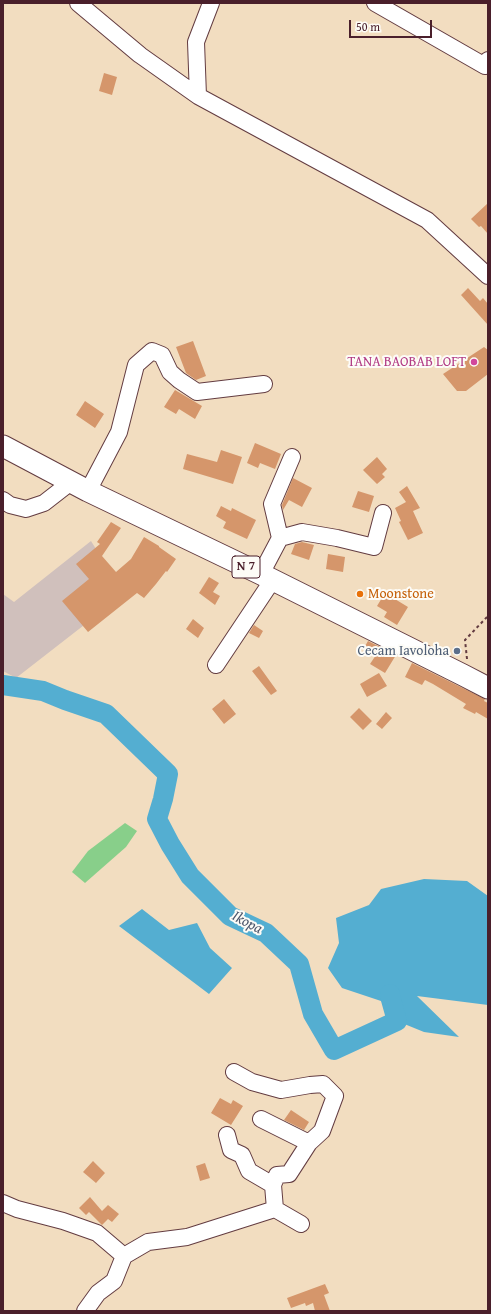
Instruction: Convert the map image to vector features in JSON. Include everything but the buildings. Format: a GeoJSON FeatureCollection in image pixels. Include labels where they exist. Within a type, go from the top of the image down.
{"type":"FeatureCollection","features":[{"type":"Feature","properties":{"kind":"main road","name":"N 7"},"geometry":{"type":"LineString","coordinates":[[3,446],[80,486],[267,577],[488,688]]}},
{"type":"Feature","properties":{"kind":"street"},"geometry":{"type":"LineString","coordinates":[[78,3],[140,55],[198,96],[428,220],[488,276]]}},
{"type":"Feature","properties":{"kind":"street"},"geometry":{"type":"LineString","coordinates":[[198,96],[196,42],[211,3]]}},
{"type":"Feature","properties":{"kind":"street"},"geometry":{"type":"LineString","coordinates":[[375,3],[484,66],[488,60]]}},
{"type":"Feature","properties":{"kind":"street"},"geometry":{"type":"LineString","coordinates":[[3,500],[10,505],[26,509],[44,503],[80,486],[119,432],[136,365],[152,351],[162,355],[170,372],[197,392],[264,384]]}},
{"type":"Feature","properties":{"kind":"street"},"geometry":{"type":"LineString","coordinates":[[216,664],[267,577],[274,552],[280,538],[272,504],[292,457]]}},
{"type":"Feature","properties":{"kind":"street"},"geometry":{"type":"LineString","coordinates":[[280,538],[302,532],[374,546],[383,513]]}},
{"type":"Feature","properties":{"kind":"street"},"geometry":{"type":"LineString","coordinates":[[234,1072],[252,1082],[281,1090],[323,1084],[335,1096],[322,1131],[308,1143],[289,1174],[277,1175],[273,1185],[275,1209]]}},
{"type":"Feature","properties":{"kind":"street"},"geometry":{"type":"LineString","coordinates":[[261,1119],[308,1143]]}},
{"type":"Feature","properties":{"kind":"street"},"geometry":{"type":"LineString","coordinates":[[227,1135],[231,1150],[242,1155],[249,1171],[273,1185]]}},
{"type":"Feature","properties":{"kind":"street"},"geometry":{"type":"LineString","coordinates":[[3,1203],[17,1209],[97,1232],[124,1256]]}},
{"type":"Feature","properties":{"kind":"street"},"geometry":{"type":"LineString","coordinates":[[85,1311],[98,1293],[114,1281],[124,1256],[148,1242],[187,1237],[275,1209],[301,1224]]}},
{"type":"Feature","properties":{"kind":"path"},"geometry":{"type":"LineString","coordinates":[[463,675],[467,659],[465,640],[487,617]]}},
{"type":"Feature","properties":{"kind":"shaded area"},"geometry":{"type":"Polygon","coordinates":[[[91,541],[124,594],[16,678],[3,671],[3,594],[14,602],[91,541]]]}},
{"type":"Feature","properties":{"kind":"green space"},"geometry":{"type":"Polygon","coordinates":[[[125,823],[137,831],[126,847],[85,883],[72,872],[88,851],[125,823]]]}},
{"type":"Feature","properties":{"kind":"water"},"geometry":{"type":"Polygon","coordinates":[[[424,879],[467,881],[488,896],[488,1005],[417,996],[459,1037],[424,1032],[397,1021],[384,1002],[342,988],[328,968],[339,943],[336,918],[369,905],[381,889],[424,879]]]}},
{"type":"Feature","properties":{"kind":"water"},"geometry":{"type":"Polygon","coordinates":[[[142,909],[169,930],[197,923],[210,948],[232,968],[209,994],[119,926],[142,909]]]}},
{"type":"Feature","properties":{"kind":"waterway","name":"Ikopa"},"geometry":{"type":"LineString","coordinates":[[3,685],[43,691],[106,714],[168,774],[157,819],[170,844],[190,876],[230,916],[266,933],[299,964],[313,1014],[334,1050],[397,1021],[390,994]]}},
{"type":"Feature","properties":{"kind":"place","name":"TANA BAOBAB LOFT"},"geometry":{"type":"Point","coordinates":[474,362]}},
{"type":"Feature","properties":{"kind":"place","name":"Moonstone"},"geometry":{"type":"Point","coordinates":[360,594]}},
{"type":"Feature","properties":{"kind":"place","name":"Cecam Iavoloha"},"geometry":{"type":"Point","coordinates":[457,651]}}]}
